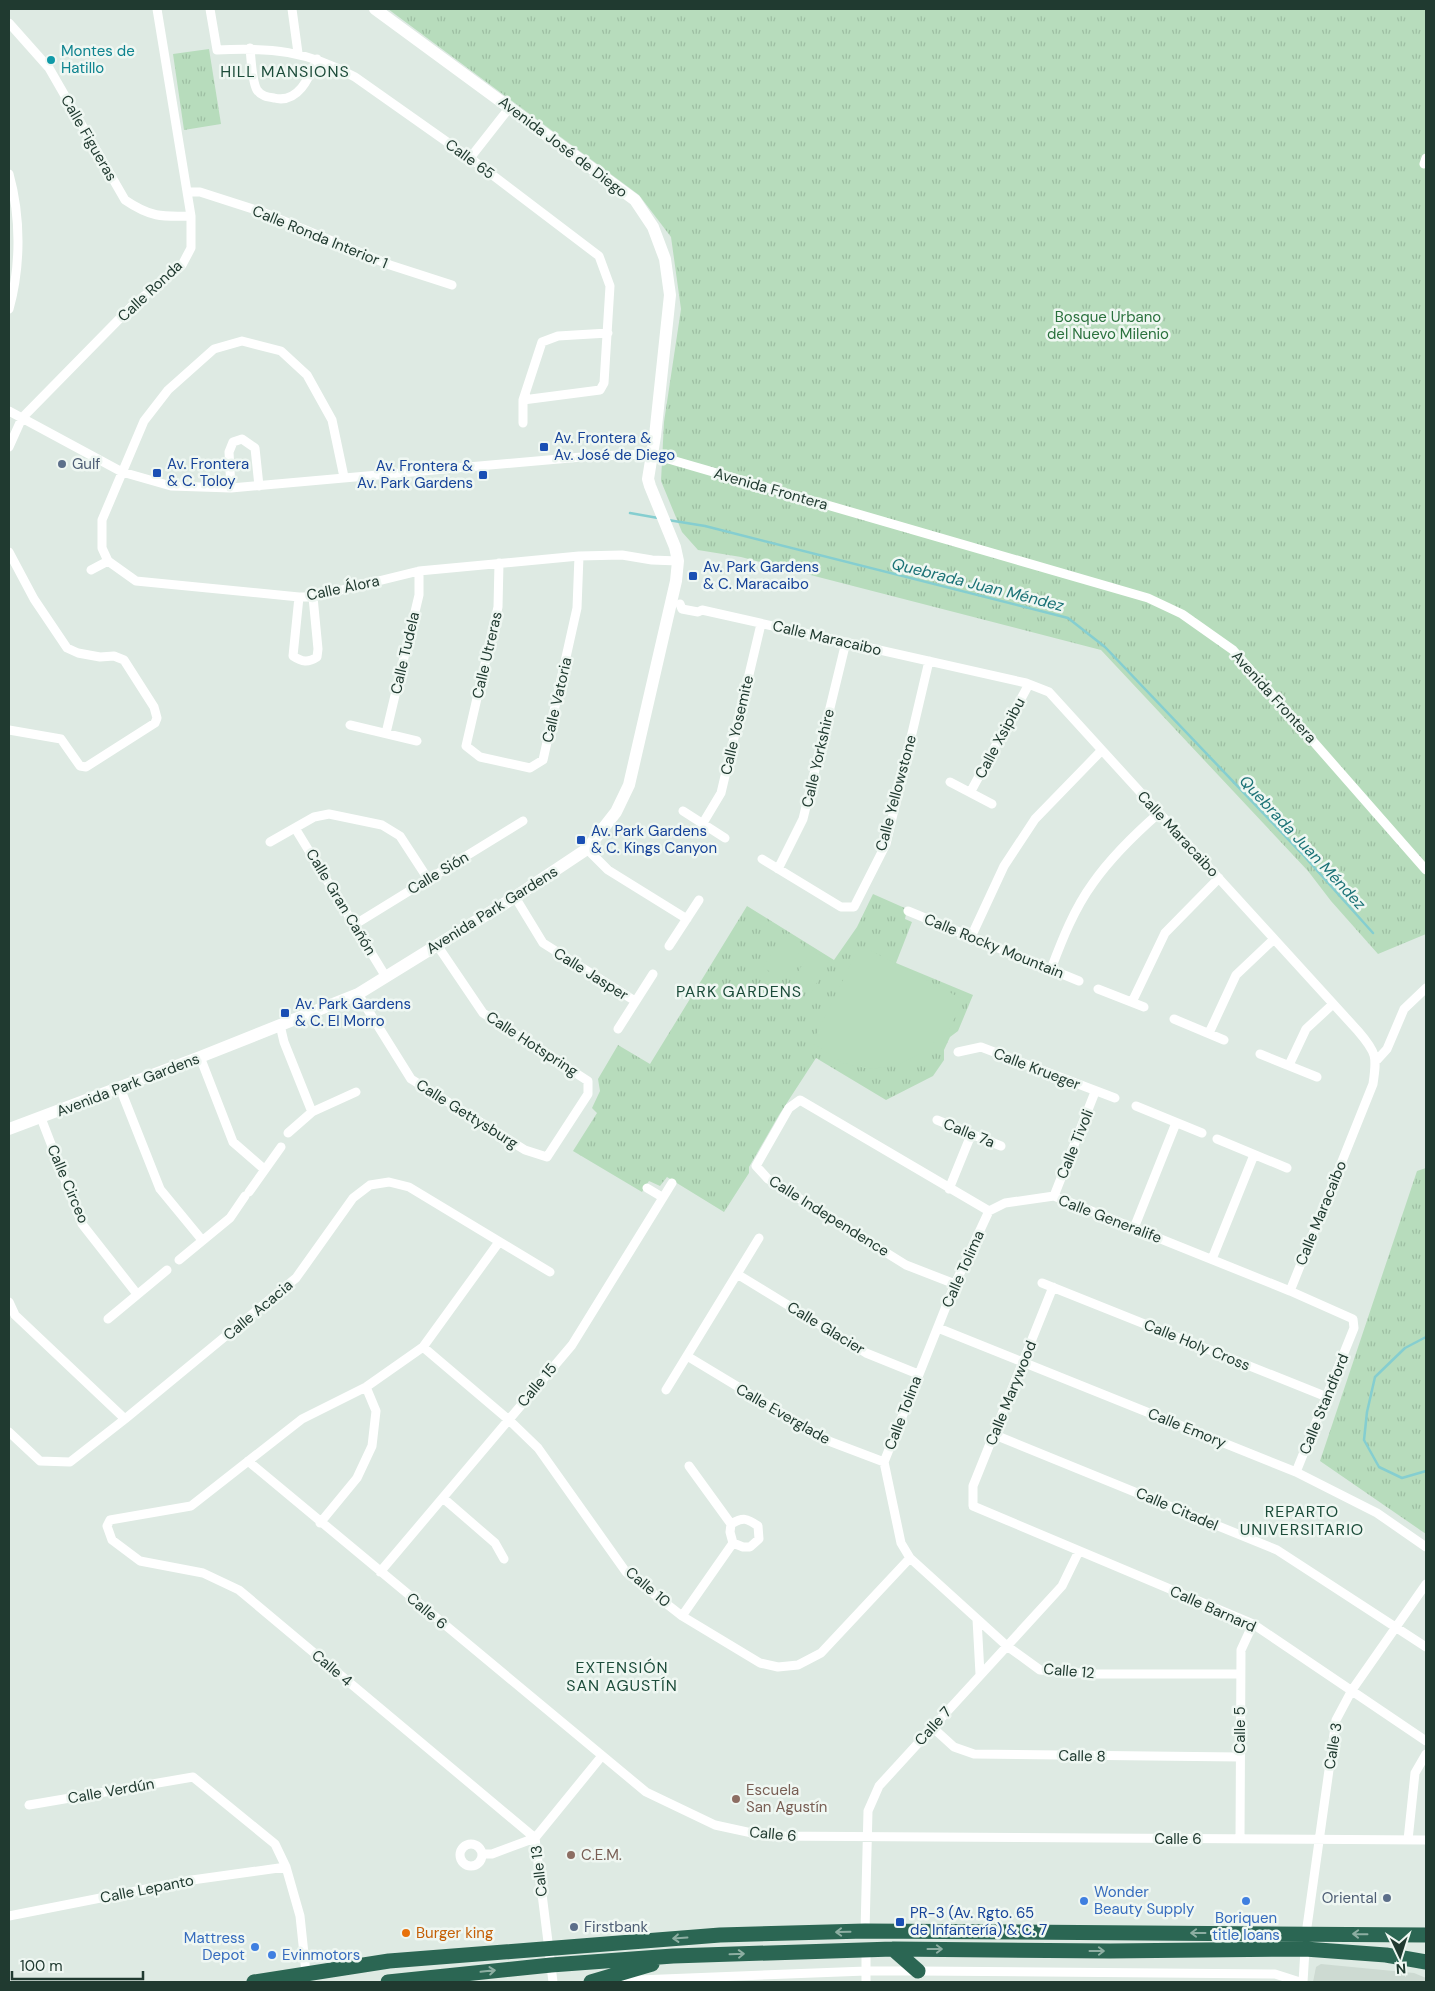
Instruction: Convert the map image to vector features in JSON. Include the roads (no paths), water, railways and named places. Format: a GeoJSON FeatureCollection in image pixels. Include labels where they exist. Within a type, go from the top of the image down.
{"type":"FeatureCollection","features":[{"type":"Feature","properties":{"kind":"highway"},"geometry":{"type":"LineString","coordinates":[[254,1982],[388,1961],[720,1935],[865,1931],[1426,1935]]}},
{"type":"Feature","properties":{"kind":"highway"},"geometry":{"type":"LineString","coordinates":[[893,1949],[918,1971]]}},
{"type":"Feature","properties":{"kind":"highway"},"geometry":{"type":"LineString","coordinates":[[388,1982],[551,1965],[673,1956],[893,1949],[1120,1951],[1305,1949],[1386,1955],[1426,1962]]}},
{"type":"Feature","properties":{"kind":"highway"},"geometry":{"type":"LineString","coordinates":[[587,1982],[644,1967],[673,1956]]}},
{"type":"Feature","properties":{"kind":"street","name":"Calle Ronda"},"geometry":{"type":"LineString","coordinates":[[9,447],[22,418],[132,306],[182,265],[191,248],[191,216],[157,9]]}},
{"type":"Feature","properties":{"kind":"street","name":"Calle 65"},"geometry":{"type":"LineString","coordinates":[[210,9],[217,50],[250,48],[298,53],[317,59],[355,77],[470,158],[599,256],[610,286],[604,383],[600,390],[524,400]]}},
{"type":"Feature","properties":{"kind":"street"},"geometry":{"type":"LineString","coordinates":[[292,9],[298,53]]}},
{"type":"Feature","properties":{"kind":"street","name":"Avenida José de Diego"},"geometry":{"type":"LineString","coordinates":[[375,9],[635,200],[653,227],[665,259],[670,295],[655,436],[651,454]]}},
{"type":"Feature","properties":{"kind":"street","name":"Calle Figueras"},"geometry":{"type":"LineString","coordinates":[[9,23],[49,68],[125,200],[142,211],[163,217],[191,216]]}},
{"type":"Feature","properties":{"kind":"street"},"geometry":{"type":"LineString","coordinates":[[250,48],[256,89],[261,95],[282,100],[290,99],[298,93],[312,72],[317,59]]}},
{"type":"Feature","properties":{"kind":"street"},"geometry":{"type":"LineString","coordinates":[[470,158],[510,107]]}},
{"type":"Feature","properties":{"kind":"street"},"geometry":{"type":"LineString","coordinates":[[9,174],[14,192],[18,244],[9,309]]}},
{"type":"Feature","properties":{"kind":"street","name":"Calle Ronda Interior 1"},"geometry":{"type":"LineString","coordinates":[[187,192],[200,192],[262,212],[390,265],[452,285]]}},
{"type":"Feature","properties":{"kind":"street"},"geometry":{"type":"LineString","coordinates":[[522,423],[524,400],[542,342],[558,336],[608,333]]}},
{"type":"Feature","properties":{"kind":"street"},"geometry":{"type":"LineString","coordinates":[[91,570],[108,561],[102,548],[102,520],[144,421],[168,390],[214,349],[242,341],[281,351],[307,375],[332,420],[344,477]]}},
{"type":"Feature","properties":{"kind":"street","name":"Avenida Frontera"},"geometry":{"type":"LineString","coordinates":[[9,411],[122,472],[171,486],[231,488],[593,456],[651,454],[1148,598],[1182,614],[1233,650],[1426,870]]}},
{"type":"Feature","properties":{"kind":"street"},"geometry":{"type":"LineString","coordinates":[[231,488],[229,452],[233,442],[242,439],[255,448],[259,486]]}},
{"type":"Feature","properties":{"kind":"street","name":"Avenida Park Gardens"},"geometry":{"type":"LineString","coordinates":[[9,1129],[120,1088],[358,994],[515,897],[587,848],[616,812],[629,785],[676,603],[678,561],[675,547],[650,486],[648,478],[651,454]]}},
{"type":"Feature","properties":{"kind":"street"},"geometry":{"type":"LineString","coordinates":[[9,552],[34,599],[60,641],[67,648],[78,654],[100,657],[114,656],[124,660],[154,707],[157,718],[154,723],[86,767],[80,766],[61,739],[9,730]]}},
{"type":"Feature","properties":{"kind":"street","name":"Calle Álora"},"geometry":{"type":"LineString","coordinates":[[108,561],[136,581],[299,597],[313,597],[419,571],[499,563],[579,556],[622,555],[652,560],[678,561]]}},
{"type":"Feature","properties":{"kind":"street","name":"Calle Vatoria"},"geometry":{"type":"LineString","coordinates":[[466,746],[480,757],[530,768],[543,760],[578,608],[579,556]]}},
{"type":"Feature","properties":{"kind":"street","name":"Calle Utreras"},"geometry":{"type":"LineString","coordinates":[[466,746],[498,607],[499,563]]}},
{"type":"Feature","properties":{"kind":"street","name":"Calle Tudela"},"geometry":{"type":"LineString","coordinates":[[386,734],[419,595],[419,571]]}},
{"type":"Feature","properties":{"kind":"street"},"geometry":{"type":"LineString","coordinates":[[299,597],[293,656],[300,661],[309,662],[317,657],[318,649],[313,597]]}},
{"type":"Feature","properties":{"kind":"street","name":"Calle Maracaibo"},"geometry":{"type":"LineString","coordinates":[[676,603],[685,603],[700,607],[702,610],[761,624],[1029,684],[1049,692],[1334,1004],[1370,1045],[1376,1060],[1373,1084],[1290,1290]]}},
{"type":"Feature","properties":{"kind":"street","name":"Calle Yosemite"},"geometry":{"type":"LineString","coordinates":[[703,823],[721,793],[761,624]]}},
{"type":"Feature","properties":{"kind":"street","name":"Calle Yorkshire"},"geometry":{"type":"LineString","coordinates":[[778,869],[803,819],[846,642]]}},
{"type":"Feature","properties":{"kind":"street","name":"Calle Yellowstone"},"geometry":{"type":"LineString","coordinates":[[778,869],[841,907],[854,908],[886,844],[929,661]]}},
{"type":"Feature","properties":{"kind":"street","name":"Calle Xsipibu"},"geometry":{"type":"LineString","coordinates":[[971,792],[1029,684]]}},
{"type":"Feature","properties":{"kind":"street"},"geometry":{"type":"LineString","coordinates":[[350,725],[417,741]]}},
{"type":"Feature","properties":{"kind":"street"},"geometry":{"type":"LineString","coordinates":[[971,937],[1004,866],[1035,819],[1102,750]]}},
{"type":"Feature","properties":{"kind":"street","name":"Calle Xsipibu"},"geometry":{"type":"LineString","coordinates":[[950,782],[992,804]]}},
{"type":"Feature","properties":{"kind":"street"},"geometry":{"type":"LineString","coordinates":[[683,811],[725,838]]}},
{"type":"Feature","properties":{"kind":"street"},"geometry":{"type":"LineString","coordinates":[[1051,969],[1068,925],[1092,883],[1128,841],[1159,813]]}},
{"type":"Feature","properties":{"kind":"street"},"geometry":{"type":"LineString","coordinates":[[270,842],[314,817],[329,814],[382,825],[400,836],[428,879]]}},
{"type":"Feature","properties":{"kind":"street","name":"Calle Sión"},"geometry":{"type":"LineString","coordinates":[[354,924],[523,821]]}},
{"type":"Feature","properties":{"kind":"street","name":"Calle Gran Cañón"},"geometry":{"type":"LineString","coordinates":[[295,828],[386,977]]}},
{"type":"Feature","properties":{"kind":"street"},"geometry":{"type":"LineString","coordinates":[[587,848],[608,870],[687,919]]}},
{"type":"Feature","properties":{"kind":"street"},"geometry":{"type":"LineString","coordinates":[[762,859],[778,869]]}},
{"type":"Feature","properties":{"kind":"street"},"geometry":{"type":"LineString","coordinates":[[1132,1002],[1165,934],[1219,878]]}},
{"type":"Feature","properties":{"kind":"street","name":"Calle Jasper"},"geometry":{"type":"LineString","coordinates":[[515,897],[543,943],[634,1001]]}},
{"type":"Feature","properties":{"kind":"street"},"geometry":{"type":"LineString","coordinates":[[669,946],[699,900]]}},
{"type":"Feature","properties":{"kind":"street","name":"Calle Rocky Mountain"},"geometry":{"type":"LineString","coordinates":[[908,911],[1079,981]]}},
{"type":"Feature","properties":{"kind":"street"},"geometry":{"type":"LineString","coordinates":[[1208,1033],[1236,976],[1274,939]]}},
{"type":"Feature","properties":{"kind":"street","name":"Calle Hotspring"},"geometry":{"type":"LineString","coordinates":[[437,945],[483,1013],[588,1081],[588,1094]]}},
{"type":"Feature","properties":{"kind":"street","name":"Calle Jasper"},"geometry":{"type":"LineString","coordinates":[[618,1029],[634,1001],[653,974]]}},
{"type":"Feature","properties":{"kind":"street"},"geometry":{"type":"LineString","coordinates":[[1376,1060],[1387,1049],[1404,1009],[1426,988]]}},
{"type":"Feature","properties":{"kind":"street"},"geometry":{"type":"LineString","coordinates":[[1098,989],[1144,1007]]}},
{"type":"Feature","properties":{"kind":"street","name":"Calle Gettysburg"},"geometry":{"type":"LineString","coordinates":[[358,994],[411,1079],[525,1150],[547,1157],[588,1094]]}},
{"type":"Feature","properties":{"kind":"street"},"geometry":{"type":"LineString","coordinates":[[1289,1065],[1306,1029],[1334,1004]]}},
{"type":"Feature","properties":{"kind":"street"},"geometry":{"type":"LineString","coordinates":[[1174,1019],[1224,1040]]}},
{"type":"Feature","properties":{"kind":"street"},"geometry":{"type":"LineString","coordinates":[[280,1025],[284,1042],[312,1112]]}},
{"type":"Feature","properties":{"kind":"street","name":"Calle Krueger"},"geometry":{"type":"LineString","coordinates":[[958,1052],[981,1047],[1095,1092],[1115,1098]]}},
{"type":"Feature","properties":{"kind":"street"},"geometry":{"type":"LineString","coordinates":[[1260,1054],[1317,1077]]}},
{"type":"Feature","properties":{"kind":"street"},"geometry":{"type":"LineString","coordinates":[[200,1057],[233,1142],[264,1169]]}},
{"type":"Feature","properties":{"kind":"street"},"geometry":{"type":"LineString","coordinates":[[120,1088],[160,1189],[202,1240]]}},
{"type":"Feature","properties":{"kind":"street"},"geometry":{"type":"LineString","coordinates":[[288,1133],[312,1112],[356,1092]]}},
{"type":"Feature","properties":{"kind":"street","name":"Calle Tivoli"},"geometry":{"type":"LineString","coordinates":[[1054,1196],[1095,1092]]}},
{"type":"Feature","properties":{"kind":"street","name":"Calle Independence"},"geometry":{"type":"LineString","coordinates":[[949,1189],[800,1100],[789,1108],[756,1166],[768,1179],[906,1264],[955,1284]]}},
{"type":"Feature","properties":{"kind":"street"},"geometry":{"type":"LineString","coordinates":[[1136,1106],[1176,1124],[1202,1133]]}},
{"type":"Feature","properties":{"kind":"street","name":"Calle Circeo"},"geometry":{"type":"LineString","coordinates":[[40,1118],[82,1224],[137,1294]]}},
{"type":"Feature","properties":{"kind":"street","name":"Calle 7a"},"geometry":{"type":"LineString","coordinates":[[937,1120],[1002,1146]]}},
{"type":"Feature","properties":{"kind":"street"},"geometry":{"type":"LineString","coordinates":[[1134,1228],[1176,1124]]}},
{"type":"Feature","properties":{"kind":"street","name":"Calle 7a"},"geometry":{"type":"LineString","coordinates":[[949,1189],[971,1135]]}},
{"type":"Feature","properties":{"kind":"street"},"geometry":{"type":"LineString","coordinates":[[1217,1139],[1287,1168]]}},
{"type":"Feature","properties":{"kind":"street"},"geometry":{"type":"LineString","coordinates":[[179,1260],[230,1218],[281,1147]]}},
{"type":"Feature","properties":{"kind":"street"},"geometry":{"type":"LineString","coordinates":[[1212,1259],[1254,1155]]}},
{"type":"Feature","properties":{"kind":"street","name":"Calle Acacia"},"geometry":{"type":"LineString","coordinates":[[9,1432],[40,1460],[70,1462],[125,1420],[296,1278],[353,1198],[370,1185],[389,1182],[409,1187],[550,1272]]}},
{"type":"Feature","properties":{"kind":"street","name":"Calle 15"},"geometry":{"type":"LineString","coordinates":[[380,1572],[572,1344],[672,1183]]}},
{"type":"Feature","properties":{"kind":"street"},"geometry":{"type":"LineString","coordinates":[[647,1188],[662,1197]]}},
{"type":"Feature","properties":{"kind":"street"},"geometry":{"type":"LineString","coordinates":[[949,1189],[989,1211]]}},
{"type":"Feature","properties":{"kind":"street","name":"Calle Generalife"},"geometry":{"type":"LineString","coordinates":[[989,1211],[1005,1203],[1054,1196],[1290,1290],[1353,1319],[1354,1328],[1351,1336]]}},
{"type":"Feature","properties":{"kind":"street","name":"Calle Tolima"},"geometry":{"type":"LineString","coordinates":[[938,1328],[955,1284],[989,1211]]}},
{"type":"Feature","properties":{"kind":"street"},"geometry":{"type":"LineString","coordinates":[[666,1390],[759,1238]]}},
{"type":"Feature","properties":{"kind":"street"},"geometry":{"type":"LineString","coordinates":[[248,1461],[302,1419],[366,1386],[423,1347],[499,1242]]}},
{"type":"Feature","properties":{"kind":"street"},"geometry":{"type":"LineString","coordinates":[[108,1318],[167,1270]]}},
{"type":"Feature","properties":{"kind":"street","name":"Calle Glacier"},"geometry":{"type":"LineString","coordinates":[[737,1274],[866,1353],[918,1374]]}},
{"type":"Feature","properties":{"kind":"street"},"geometry":{"type":"LineString","coordinates":[[1042,1283],[1053,1287]]}},
{"type":"Feature","properties":{"kind":"street","name":"Calle Holy Cross"},"geometry":{"type":"LineString","coordinates":[[1053,1287],[1327,1397]]}},
{"type":"Feature","properties":{"kind":"street","name":"Calle Marywood"},"geometry":{"type":"LineString","coordinates":[[982,1510],[973,1506],[973,1486],[1053,1287]]}},
{"type":"Feature","properties":{"kind":"street"},"geometry":{"type":"LineString","coordinates":[[9,1302],[15,1315],[125,1420]]}},
{"type":"Feature","properties":{"kind":"street","name":"Calle Tolina"},"geometry":{"type":"LineString","coordinates":[[910,1558],[901,1543],[884,1462],[938,1328]]}},
{"type":"Feature","properties":{"kind":"street","name":"Calle Emory"},"geometry":{"type":"LineString","coordinates":[[938,1328],[1296,1472],[1377,1513],[1426,1547]]}},
{"type":"Feature","properties":{"kind":"street","name":"Calle Standford"},"geometry":{"type":"LineString","coordinates":[[1296,1472],[1351,1336]]}},
{"type":"Feature","properties":{"kind":"street","name":"Calle 10"},"geometry":{"type":"LineString","coordinates":[[423,1347],[509,1420],[538,1448],[626,1572],[682,1616],[760,1663],[778,1668],[798,1665],[821,1653],[910,1558]]}},
{"type":"Feature","properties":{"kind":"street","name":"Calle Everglade"},"geometry":{"type":"LineString","coordinates":[[687,1356],[826,1440],[884,1462]]}},
{"type":"Feature","properties":{"kind":"street"},"geometry":{"type":"LineString","coordinates":[[320,1523],[357,1478],[372,1446],[376,1411],[366,1386]]}},
{"type":"Feature","properties":{"kind":"street","name":"Calle Citadel"},"geometry":{"type":"LineString","coordinates":[[995,1435],[1277,1550],[1426,1647]]}},
{"type":"Feature","properties":{"kind":"street","name":"Calle 6"},"geometry":{"type":"LineString","coordinates":[[248,1461],[601,1757],[646,1792],[715,1825],[766,1836],[1426,1840]]}},
{"type":"Feature","properties":{"kind":"street","name":"Calle 4"},"geometry":{"type":"LineString","coordinates":[[248,1461],[191,1506],[110,1520],[107,1526],[112,1540],[140,1561],[203,1573],[239,1590],[535,1838]]}},
{"type":"Feature","properties":{"kind":"street"},"geometry":{"type":"LineString","coordinates":[[689,1466],[731,1524],[730,1532],[733,1543]]}},
{"type":"Feature","properties":{"kind":"street"},"geometry":{"type":"LineString","coordinates":[[443,1498],[496,1543],[504,1559]]}},
{"type":"Feature","properties":{"kind":"street","name":"Calle Barnard"},"geometry":{"type":"LineString","coordinates":[[982,1510],[1253,1624],[1426,1742]]}},
{"type":"Feature","properties":{"kind":"street"},"geometry":{"type":"LineString","coordinates":[[731,1524],[739,1519],[748,1519],[758,1526],[759,1539],[750,1547],[743,1547],[733,1543]]}},
{"type":"Feature","properties":{"kind":"street"},"geometry":{"type":"LineString","coordinates":[[682,1616],[733,1543]]}},
{"type":"Feature","properties":{"kind":"street","name":"Calle 7"},"geometry":{"type":"LineString","coordinates":[[865,1931],[868,1811],[879,1786],[1062,1586],[1079,1551]]}},
{"type":"Feature","properties":{"kind":"street","name":"Calle 12"},"geometry":{"type":"LineString","coordinates":[[910,1558],[1007,1646],[1040,1670],[1093,1674],[1240,1674]]}},
{"type":"Feature","properties":{"kind":"street","name":"Calle 3"},"geometry":{"type":"LineString","coordinates":[[1302,1982],[1306,1934],[1336,1720],[1352,1690],[1426,1584]]}},
{"type":"Feature","properties":{"kind":"street"},"geometry":{"type":"LineString","coordinates":[[977,1619],[980,1674]]}},
{"type":"Feature","properties":{"kind":"street","name":"Calle 5"},"geometry":{"type":"LineString","coordinates":[[1240,1839],[1241,1650],[1253,1624]]}},
{"type":"Feature","properties":{"kind":"street","name":"Calle 8"},"geometry":{"type":"LineString","coordinates":[[932,1727],[954,1747],[974,1754],[1240,1757]]}},
{"type":"Feature","properties":{"kind":"street"},"geometry":{"type":"LineString","coordinates":[[1408,1840],[1415,1773],[1426,1754]]}},
{"type":"Feature","properties":{"kind":"street","name":"Calle 13"},"geometry":{"type":"LineString","coordinates":[[553,1982],[535,1838],[601,1757]]}},
{"type":"Feature","properties":{"kind":"street","name":"Calle Verdún"},"geometry":{"type":"LineString","coordinates":[[29,1805],[193,1777],[275,1844],[286,1867]]}},
{"type":"Feature","properties":{"kind":"street"},"geometry":{"type":"LineString","coordinates":[[482,1854],[492,1854],[535,1838]]}},
{"type":"Feature","properties":{"kind":"street"},"geometry":{"type":"LineString","coordinates":[[286,1867],[300,1916],[306,1974]]}},
{"type":"Feature","properties":{"kind":"street","name":"Calle Lepanto"},"geometry":{"type":"LineString","coordinates":[[9,1916],[192,1880],[286,1867]]}},
{"type":"Feature","properties":{"kind":"street"},"geometry":{"type":"LineString","coordinates":[[866,1950],[866,1982]]}},
{"type":"Feature","properties":{"kind":"street"},"geometry":{"type":"LineString","coordinates":[[587,1982],[866,1971],[918,1971],[1275,1974],[1302,1982]]}},
{"type":"Feature","properties":{"kind":"waterway","name":"Quebrada Juan Méndez"},"geometry":{"type":"LineString","coordinates":[[630,513],[658,518]]}},
{"type":"Feature","properties":{"kind":"waterway","name":"Quebrada Juan Méndez"},"geometry":{"type":"LineString","coordinates":[[668,520],[705,526],[1068,618],[1105,647],[1305,857],[1373,933]]}},
{"type":"Feature","properties":{"kind":"waterway","name":"Quebrada Juan Méndez"},"geometry":{"type":"LineString","coordinates":[[1426,1337],[1405,1348],[1375,1377],[1367,1412],[1364,1440],[1379,1467],[1402,1478],[1426,1471]]}},
{"type":"Feature","properties":{"kind":"place","name":"Montes de Hatillo"},"geometry":{"type":"Point","coordinates":[51,60]}},
{"type":"Feature","properties":{"kind":"place","name":"Av. Frontera & Av. José de Diego"},"geometry":{"type":"Point","coordinates":[544,447]}},
{"type":"Feature","properties":{"kind":"place","name":"Gulf"},"geometry":{"type":"Point","coordinates":[62,464]}},
{"type":"Feature","properties":{"kind":"place","name":"Av. Frontera & C. Toloy"},"geometry":{"type":"Point","coordinates":[157,473]}},
{"type":"Feature","properties":{"kind":"place","name":"Av. Frontera & Av. Park Gardens"},"geometry":{"type":"Point","coordinates":[483,475]}},
{"type":"Feature","properties":{"kind":"place","name":"Av. Park Gardens & C. Maracaibo"},"geometry":{"type":"Point","coordinates":[693,576]}},
{"type":"Feature","properties":{"kind":"place","name":"Av. Park Gardens & C. Kings Canyon"},"geometry":{"type":"Point","coordinates":[581,840]}},
{"type":"Feature","properties":{"kind":"place","name":"Av. Park Gardens & C. El Morro"},"geometry":{"type":"Point","coordinates":[285,1013]}},
{"type":"Feature","properties":{"kind":"place","name":"Escuela San Agustín"},"geometry":{"type":"Point","coordinates":[736,1799]}},
{"type":"Feature","properties":{"kind":"place","name":"C.E.M."},"geometry":{"type":"Point","coordinates":[571,1855]}},
{"type":"Feature","properties":{"kind":"place","name":"Oriental"},"geometry":{"type":"Point","coordinates":[1387,1898]}},
{"type":"Feature","properties":{"kind":"place","name":"Wonder Beauty Supply"},"geometry":{"type":"Point","coordinates":[1084,1901]}},
{"type":"Feature","properties":{"kind":"place","name":"Boriquen title loans"},"geometry":{"type":"Point","coordinates":[1246,1901]}},
{"type":"Feature","properties":{"kind":"place","name":"PR-3 (Av. Rgto. 65 de Infantería) & C. 7"},"geometry":{"type":"Point","coordinates":[900,1922]}},
{"type":"Feature","properties":{"kind":"place","name":"Firstbank"},"geometry":{"type":"Point","coordinates":[574,1927]}},
{"type":"Feature","properties":{"kind":"place","name":"Burger king"},"geometry":{"type":"Point","coordinates":[406,1933]}},
{"type":"Feature","properties":{"kind":"place","name":"Mattress Depot"},"geometry":{"type":"Point","coordinates":[255,1947]}},
{"type":"Feature","properties":{"kind":"place","name":"Evinmotors"},"geometry":{"type":"Point","coordinates":[272,1955]}},
{"type":"Feature","properties":{"kind":"district","name":"HILL MANSIONS"},"geometry":{"type":"Point","coordinates":[285,71]}},
{"type":"Feature","properties":{"kind":"district","name":"PARK GARDENS"},"geometry":{"type":"Point","coordinates":[739,991]}},
{"type":"Feature","properties":{"kind":"district","name":"REPARTO UNIVERSITARIO"},"geometry":{"type":"Point","coordinates":[1302,1520]}},
{"type":"Feature","properties":{"kind":"district","name":"EXTENSIÓN SAN AGUSTÍN"},"geometry":{"type":"Point","coordinates":[622,1676]}},
{"type":"Feature","properties":{"kind":"park label","name":"Bosque Urbano del Nuevo Milenio"},"geometry":{"type":"Point","coordinates":[1108,326]}}]}
